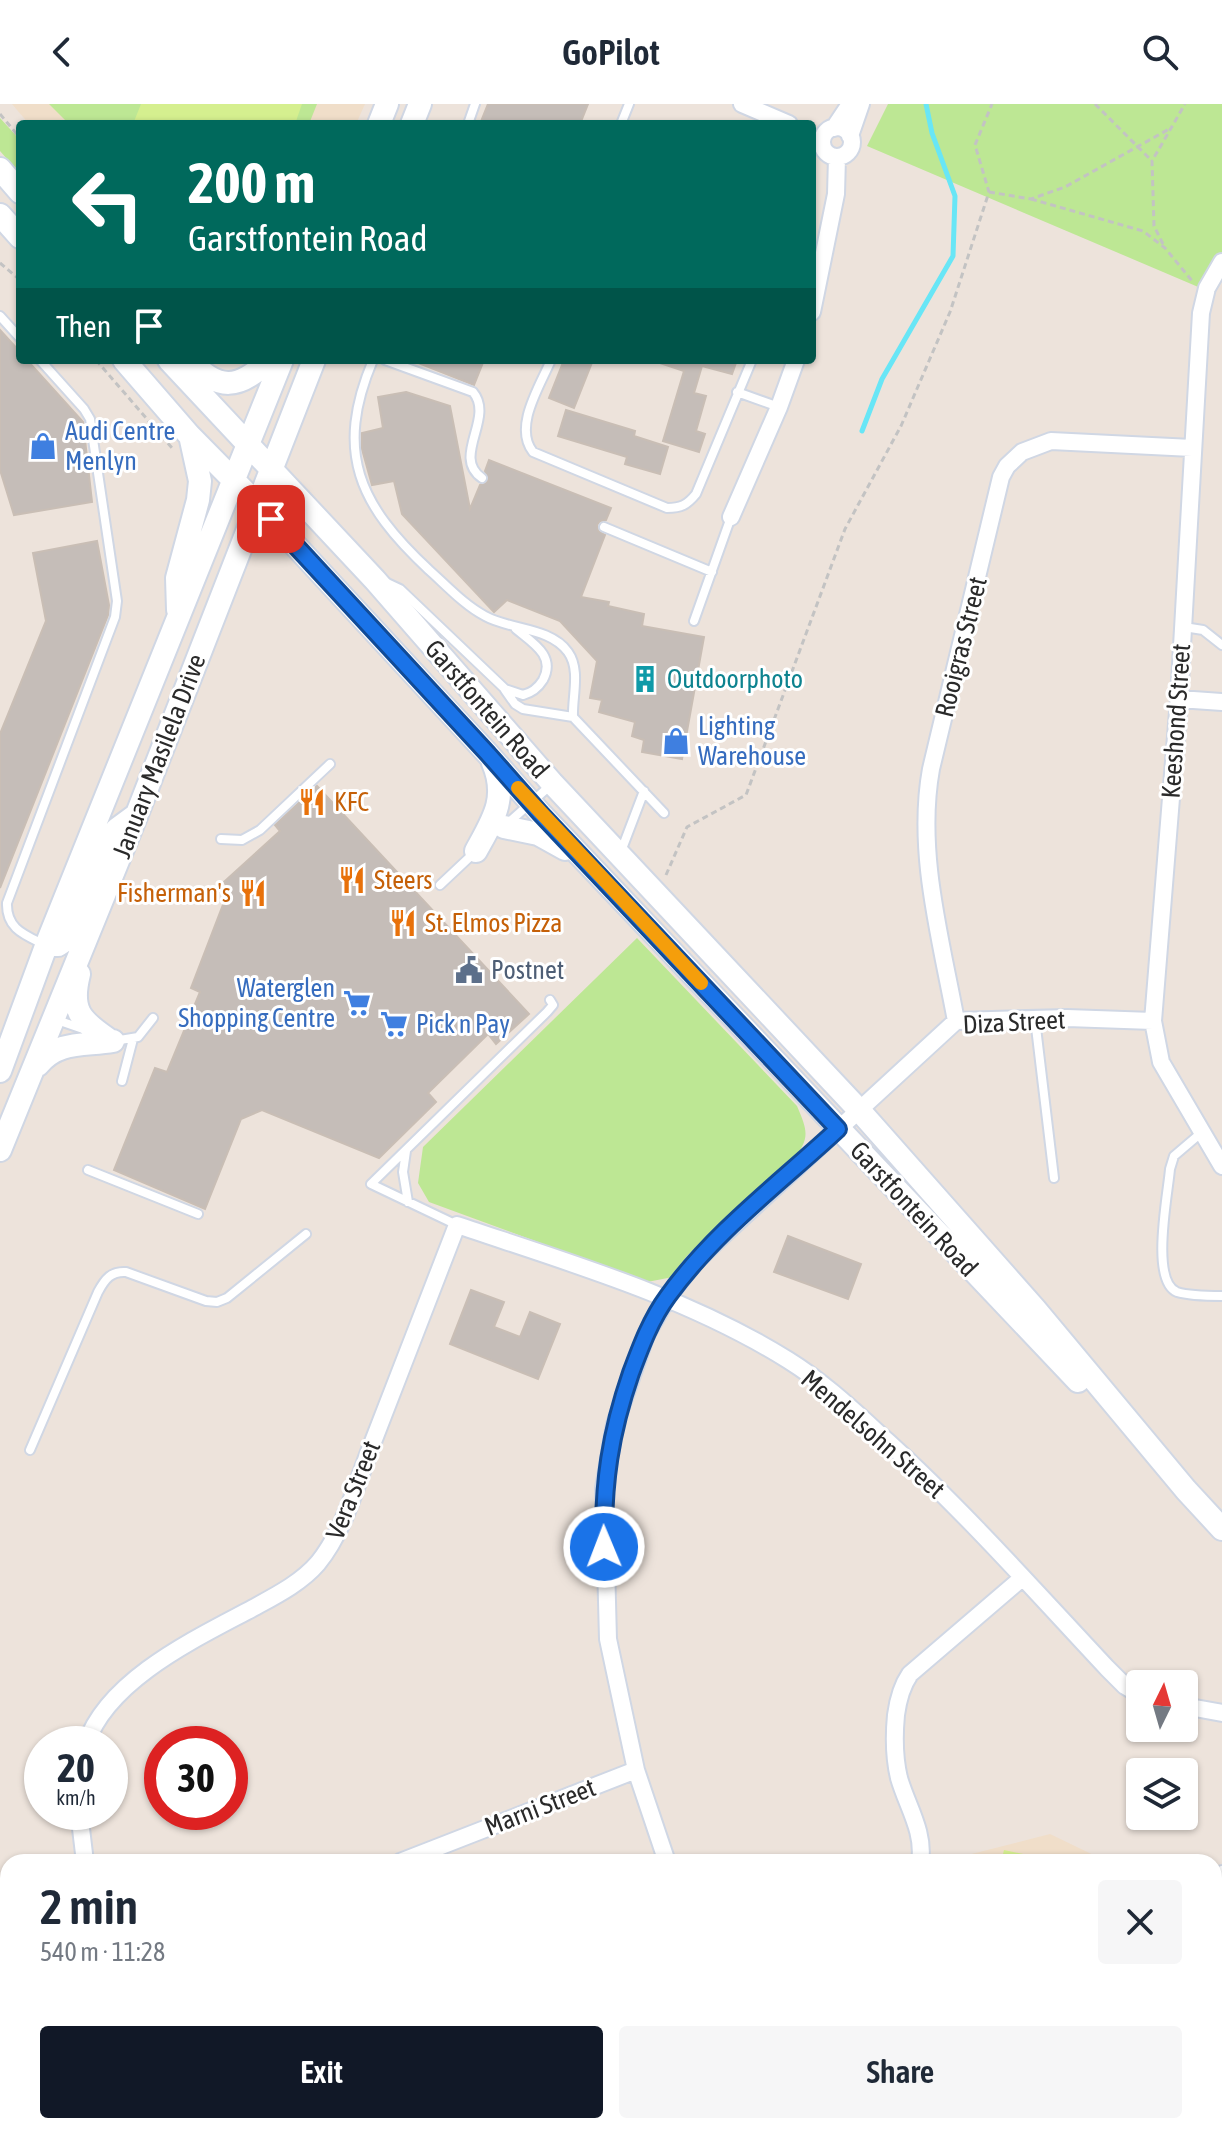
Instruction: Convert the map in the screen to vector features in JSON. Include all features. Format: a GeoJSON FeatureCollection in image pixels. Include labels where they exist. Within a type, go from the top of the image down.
{"type":"FeatureCollection","features":[{"type":"Feature","properties":{"kind":"main road"},"geometry":{"type":"LineString","coordinates":[[0,169],[16,187]]}},
{"type":"Feature","properties":{"kind":"main road"},"geometry":{"type":"LineString","coordinates":[[0,215],[16,233]]}},
{"type":"Feature","properties":{"kind":"main road","name":"Garstfontein Road"},"geometry":{"type":"LineString","coordinates":[[127,364],[180,441],[235,481],[530,803],[1162,1470],[1186,1490]]}},
{"type":"Feature","properties":{"kind":"main road","name":"Garstfontein Road"},"geometry":{"type":"LineString","coordinates":[[173,364],[375,580],[552,783],[859,1110],[1035,1309],[1222,1529]]}},
{"type":"Feature","properties":{"kind":"main road"},"geometry":{"type":"LineString","coordinates":[[194,364],[207,377],[229,383],[247,379],[264,364]]}},
{"type":"Feature","properties":{"kind":"main road","name":"January Masilela Drive"},"geometry":{"type":"LineString","coordinates":[[0,1072],[46,945],[280,364]]}},
{"type":"Feature","properties":{"kind":"main road","name":"January Masilela Drive"},"geometry":{"type":"LineString","coordinates":[[0,1150],[137,814],[312,364]]}},
{"type":"Feature","properties":{"kind":"main road"},"geometry":{"type":"LineString","coordinates":[[179,615],[177,578],[198,500],[200,481],[198,465],[180,441]]}},
{"type":"Feature","properties":{"kind":"main road"},"geometry":{"type":"LineString","coordinates":[[476,851],[496,812],[500,791],[499,777],[488,754]]}},
{"type":"Feature","properties":{"kind":"main road"},"geometry":{"type":"LineString","coordinates":[[46,945],[58,945],[64,941],[108,840],[137,814]]}},
{"type":"Feature","properties":{"kind":"main road"},"geometry":{"type":"LineString","coordinates":[[504,827],[538,834],[584,859]]}},
{"type":"Feature","properties":{"kind":"main road"},"geometry":{"type":"LineString","coordinates":[[91,926],[75,1002],[83,1020],[118,1040]]}},
{"type":"Feature","properties":{"kind":"main road"},"geometry":{"type":"LineString","coordinates":[[0,1072],[26,1035],[53,1019]]}},
{"type":"Feature","properties":{"kind":"main road"},"geometry":{"type":"LineString","coordinates":[[30,1076],[45,1055],[59,1047],[118,1040]]}},
{"type":"Feature","properties":{"kind":"street"},"geometry":{"type":"LineString","coordinates":[[742,104],[780,120]]}},
{"type":"Feature","properties":{"kind":"street"},"geometry":{"type":"LineString","coordinates":[[850,104],[823,133],[825,151],[837,157],[850,148],[850,136],[861,104]]}},
{"type":"Feature","properties":{"kind":"street"},"geometry":{"type":"LineString","coordinates":[[823,133],[843,129],[850,136]]}},
{"type":"Feature","properties":{"kind":"street"},"geometry":{"type":"LineString","coordinates":[[816,279],[836,194],[837,157]]}},
{"type":"Feature","properties":{"kind":"street","name":"Keeshond Street"},"geometry":{"type":"LineString","coordinates":[[1222,262],[1209,284],[1200,321],[1179,699],[1153,1021],[1161,1062],[1222,1166]]}},
{"type":"Feature","properties":{"kind":"street"},"geometry":{"type":"LineString","coordinates":[[731,517],[795,364]]}},
{"type":"Feature","properties":{"kind":"street","name":"Rooigras Street"},"geometry":{"type":"LineString","coordinates":[[956,1021],[925,839],[926,806],[931,769],[1001,477],[1007,466],[1022,452],[1051,441],[1192,448]]}},
{"type":"Feature","properties":{"kind":"street"},"geometry":{"type":"LineString","coordinates":[[1179,699],[1222,702]]}},
{"type":"Feature","properties":{"kind":"street","name":"Diza Street"},"geometry":{"type":"LineString","coordinates":[[664,1854],[636,1770],[607,1633],[604,1488],[611,1437],[622,1399],[646,1335],[667,1298],[694,1263],[719,1239],[956,1021],[1153,1021]]}},
{"type":"Feature","properties":{"kind":"street","name":"Mendelsohn Street"},"geometry":{"type":"LineString","coordinates":[[457,1225],[667,1298],[771,1350],[822,1383],[931,1483],[1126,1687]]}},
{"type":"Feature","properties":{"kind":"street","name":"Vera Street"},"geometry":{"type":"LineString","coordinates":[[95,1726],[112,1703],[152,1666],[289,1587],[325,1554],[349,1502],[457,1225]]}},
{"type":"Feature","properties":{"kind":"street"},"geometry":{"type":"LineString","coordinates":[[920,1854],[921,1840],[896,1757],[899,1695],[910,1674],[1022,1578]]}},
{"type":"Feature","properties":{"kind":"street"},"geometry":{"type":"LineString","coordinates":[[1198,1709],[1222,1713]]}},
{"type":"Feature","properties":{"kind":"street","name":"Marni Street"},"geometry":{"type":"LineString","coordinates":[[421,1854],[636,1770]]}},
{"type":"Feature","properties":{"kind":"street"},"geometry":{"type":"LineString","coordinates":[[81,1830],[84,1854]]}},
{"type":"Feature","properties":{"kind":"lane"},"geometry":{"type":"LineString","coordinates":[[0,316],[16,334]]}},
{"type":"Feature","properties":{"kind":"lane"},"geometry":{"type":"LineString","coordinates":[[44,364],[90,419],[115,576],[117,610],[7,903],[9,922],[17,930],[46,945]]}},
{"type":"Feature","properties":{"kind":"lane"},"geometry":{"type":"LineString","coordinates":[[372,364],[358,403],[354,433],[366,496],[389,531],[445,584],[487,617],[549,638],[568,652],[575,671],[573,717]]}},
{"type":"Feature","properties":{"kind":"lane"},"geometry":{"type":"LineString","coordinates":[[396,364],[473,392],[479,399],[481,411],[471,459],[473,471],[482,478]]}},
{"type":"Feature","properties":{"kind":"lane"},"geometry":{"type":"LineString","coordinates":[[549,364],[526,424],[525,435],[529,447],[542,458],[667,508],[686,505],[696,494],[750,364]]}},
{"type":"Feature","properties":{"kind":"lane"},"geometry":{"type":"LineString","coordinates":[[737,392],[779,407]]}},
{"type":"Feature","properties":{"kind":"lane"},"geometry":{"type":"LineString","coordinates":[[694,621],[731,517]]}},
{"type":"Feature","properties":{"kind":"lane"},"geometry":{"type":"LineString","coordinates":[[604,527],[712,572]]}},
{"type":"Feature","properties":{"kind":"lane"},"geometry":{"type":"LineString","coordinates":[[375,580],[389,582],[400,589],[505,689],[515,704],[523,709],[573,717],[664,813]]}},
{"type":"Feature","properties":{"kind":"lane"},"geometry":{"type":"LineString","coordinates":[[505,689],[517,695],[529,694],[539,686],[546,671],[547,663],[540,649],[513,626]]}},
{"type":"Feature","properties":{"kind":"lane"},"geometry":{"type":"LineString","coordinates":[[1183,627],[1203,630],[1222,645]]}},
{"type":"Feature","properties":{"kind":"lane"},"geometry":{"type":"LineString","coordinates":[[221,839],[242,840],[260,830],[330,764]]}},
{"type":"Feature","properties":{"kind":"lane"},"geometry":{"type":"LineString","coordinates":[[440,885],[552,783]]}},
{"type":"Feature","properties":{"kind":"lane"},"geometry":{"type":"LineString","coordinates":[[620,855],[644,791]]}},
{"type":"Feature","properties":{"kind":"lane"},"geometry":{"type":"LineString","coordinates":[[0,929],[9,922]]}},
{"type":"Feature","properties":{"kind":"lane"},"geometry":{"type":"LineString","coordinates":[[408,1202],[404,1180],[407,1150],[549,1009],[553,1004],[550,1000]]}},
{"type":"Feature","properties":{"kind":"lane"},"geometry":{"type":"LineString","coordinates":[[53,1019],[118,1040],[142,1034],[153,1018]]}},
{"type":"Feature","properties":{"kind":"lane"},"geometry":{"type":"LineString","coordinates":[[1035,1019],[1054,1178]]}},
{"type":"Feature","properties":{"kind":"lane"},"geometry":{"type":"LineString","coordinates":[[118,1040],[122,1081]]}},
{"type":"Feature","properties":{"kind":"lane"},"geometry":{"type":"LineString","coordinates":[[1201,1133],[1174,1156],[1170,1169],[1161,1263],[1168,1285],[1177,1291],[1222,1296]]}},
{"type":"Feature","properties":{"kind":"lane","name":"Mendelsohn Street"},"geometry":{"type":"LineString","coordinates":[[407,1150],[371,1184],[457,1225]]}},
{"type":"Feature","properties":{"kind":"lane"},"geometry":{"type":"LineString","coordinates":[[88,1170],[198,1214]]}},
{"type":"Feature","properties":{"kind":"lane"},"geometry":{"type":"LineString","coordinates":[[30,1450],[98,1292],[109,1276],[126,1272],[206,1301],[217,1302],[227,1298],[306,1234]]}},
{"type":"Feature","properties":{"kind":"path"},"geometry":{"type":"LineString","coordinates":[[658,893],[687,827],[746,795],[845,529],[901,426],[950,312],[989,192],[975,145],[992,104]]}},
{"type":"Feature","properties":{"kind":"path"},"geometry":{"type":"LineString","coordinates":[[1095,104],[1152,161]]}},
{"type":"Feature","properties":{"kind":"path"},"geometry":{"type":"LineString","coordinates":[[1185,104],[1152,161],[1154,226],[1165,248],[1193,283],[1209,284]]}},
{"type":"Feature","properties":{"kind":"path"},"geometry":{"type":"LineString","coordinates":[[0,114],[16,133]]}},
{"type":"Feature","properties":{"kind":"path"},"geometry":{"type":"LineString","coordinates":[[1031,199],[1065,187],[1171,128]]}},
{"type":"Feature","properties":{"kind":"path"},"geometry":{"type":"LineString","coordinates":[[989,192],[1031,199],[1143,231],[1165,248]]}},
{"type":"Feature","properties":{"kind":"path"},"geometry":{"type":"LineString","coordinates":[[0,263],[16,277]]}},
{"type":"Feature","properties":{"kind":"path"},"geometry":{"type":"LineString","coordinates":[[100,364],[180,441]]}},
{"type":"Feature","properties":{"kind":"shaded area"},"geometry":{"type":"Polygon","coordinates":[[[12,104],[365,104],[358,120],[26,120],[12,104]]]}},
{"type":"Feature","properties":{"kind":"shaded area"},"geometry":{"type":"Polygon","coordinates":[[[1050,1834],[1091,1854],[971,1854],[1050,1834]]]}},
{"type":"Feature","properties":{"kind":"green space"},"geometry":{"type":"Polygon","coordinates":[[[49,104],[317,104],[311,120],[65,120],[49,104]]]}},
{"type":"Feature","properties":{"kind":"green space"},"geometry":{"type":"Polygon","coordinates":[[[141,104],[302,104],[296,120],[135,120],[141,104]]]}},
{"type":"Feature","properties":{"kind":"green space"},"geometry":{"type":"Polygon","coordinates":[[[888,104],[1222,104],[1222,275],[1210,292],[867,146],[888,104]]]}},
{"type":"Feature","properties":{"kind":"green space"},"geometry":{"type":"Polygon","coordinates":[[[0,118],[16,136],[16,169],[0,151],[0,118]]]}},
{"type":"Feature","properties":{"kind":"green space"},"geometry":{"type":"Polygon","coordinates":[[[637,938],[797,1106],[806,1134],[793,1160],[696,1247],[673,1277],[647,1282],[429,1202],[418,1183],[423,1147],[637,938]]]}},
{"type":"Feature","properties":{"kind":"green space"},"geometry":{"type":"Polygon","coordinates":[[[1004,1850],[1023,1854],[1003,1854],[1004,1850]]]}},
{"type":"Feature","properties":{"kind":"building"},"geometry":{"type":"Polygon","coordinates":[[[488,104],[588,104],[582,120],[482,120],[488,104]]]}},
{"type":"Feature","properties":{"kind":"building","name":"Audi Centre Menlyn"},"geometry":{"type":"Polygon","coordinates":[[[0,330],[16,348],[16,364],[31,364],[83,422],[92,502],[14,515],[0,470],[0,330]]]}},
{"type":"Feature","properties":{"kind":"building"},"geometry":{"type":"Polygon","coordinates":[[[421,364],[482,364],[474,385],[421,364]]]}},
{"type":"Feature","properties":{"kind":"building"},"geometry":{"type":"Polygon","coordinates":[[[562,364],[591,364],[574,408],[549,398],[562,364]]]}},
{"type":"Feature","properties":{"kind":"building"},"geometry":{"type":"Polygon","coordinates":[[[663,364],[736,364],[732,374],[702,366],[694,393],[706,396],[696,431],[705,434],[699,452],[663,441],[684,371],[663,364]]]}},
{"type":"Feature","properties":{"kind":"building"},"geometry":{"type":"Polygon","coordinates":[[[406,392],[450,406],[470,509],[480,485],[488,481],[485,471],[489,460],[611,508],[606,520],[597,525],[598,531],[605,535],[581,597],[609,602],[608,606],[644,614],[642,626],[704,637],[682,759],[642,752],[644,740],[632,736],[635,722],[599,712],[602,700],[590,698],[597,661],[560,621],[507,600],[494,612],[402,514],[394,481],[372,485],[362,449],[362,433],[383,428],[378,397],[406,392]]]}},
{"type":"Feature","properties":{"kind":"building"},"geometry":{"type":"Polygon","coordinates":[[[566,410],[635,431],[634,436],[668,447],[660,474],[625,464],[627,457],[558,436],[566,410]]]}},
{"type":"Feature","properties":{"kind":"building"},"geometry":{"type":"Polygon","coordinates":[[[97,541],[109,605],[108,615],[0,888],[0,734],[46,621],[33,553],[97,541]]]}},
{"type":"Feature","properties":{"kind":"building","name":"Waterglen Shopping Centre"},"geometry":{"type":"Polygon","coordinates":[[[317,786],[529,1014],[496,1044],[488,1034],[428,1093],[436,1102],[379,1158],[262,1110],[241,1119],[205,1209],[114,1170],[155,1068],[167,1072],[200,992],[191,988],[229,889],[224,882],[280,831],[275,825],[317,786]]]}},
{"type":"Feature","properties":{"kind":"building"},"geometry":{"type":"Polygon","coordinates":[[[788,1236],[861,1264],[848,1299],[774,1272],[788,1236]]]}},
{"type":"Feature","properties":{"kind":"building"},"geometry":{"type":"Polygon","coordinates":[[[471,1290],[504,1302],[494,1327],[520,1337],[530,1312],[560,1324],[538,1379],[450,1344],[471,1290]]]}},
{"type":"Feature","properties":{"kind":"waterway"},"geometry":{"type":"LineString","coordinates":[[862,431],[882,379],[953,256],[955,196],[932,133],[926,104]]}},
{"type":"Feature","properties":{"kind":"slow traffic"},"geometry":{"type":"LineString","coordinates":[[518,788],[701,983]]}},
{"type":"Feature","properties":{"kind":"place","name":"Audi Centre Menlyn"},"geometry":{"type":"Point","coordinates":[43,446]}},
{"type":"Feature","properties":{"kind":"place","name":"Outdoorphoto"},"geometry":{"type":"Point","coordinates":[645,679]}},
{"type":"Feature","properties":{"kind":"place","name":"Lighting Warehouse"},"geometry":{"type":"Point","coordinates":[676,741]}},
{"type":"Feature","properties":{"kind":"place","name":"KFC"},"geometry":{"type":"Point","coordinates":[312,802]}},
{"type":"Feature","properties":{"kind":"place","name":"Steers"},"geometry":{"type":"Point","coordinates":[352,880]}},
{"type":"Feature","properties":{"kind":"place","name":"Fisherman's"},"geometry":{"type":"Point","coordinates":[253,893]}},
{"type":"Feature","properties":{"kind":"place","name":"St. Elmos Pizza"},"geometry":{"type":"Point","coordinates":[403,923]}},
{"type":"Feature","properties":{"kind":"place","name":"Postnet"},"geometry":{"type":"Point","coordinates":[469,970]}},
{"type":"Feature","properties":{"kind":"place","name":"Waterglen Shopping Centre"},"geometry":{"type":"Point","coordinates":[357,1003]}},
{"type":"Feature","properties":{"kind":"place","name":"Pick n Pay"},"geometry":{"type":"Point","coordinates":[394,1024]}},
{"type":"Feature","properties":{"kind":"route"},"geometry":{"type":"LineString","coordinates":[[271,519],[540,813],[838,1129],[694,1263],[652,1323],[639,1351],[611,1437],[604,1488],[604,1547]]}}]}
